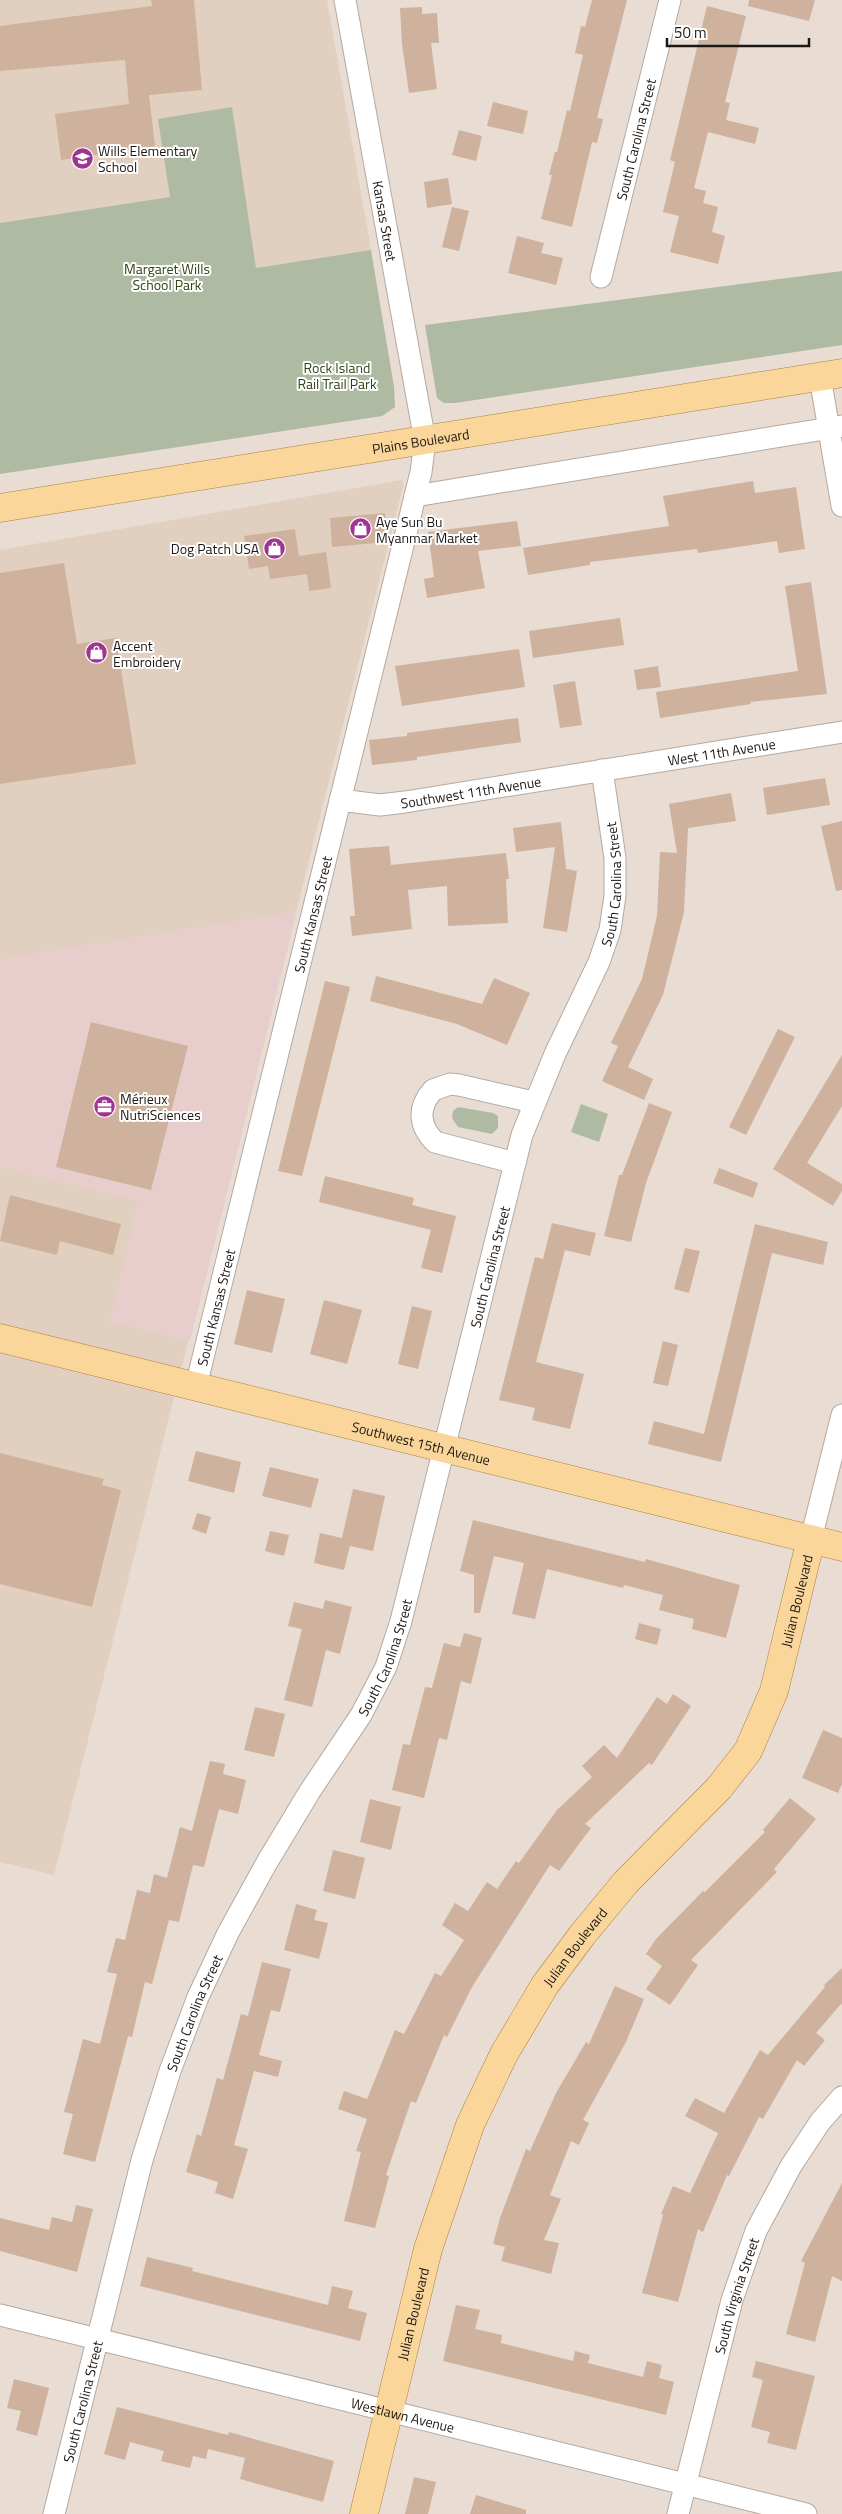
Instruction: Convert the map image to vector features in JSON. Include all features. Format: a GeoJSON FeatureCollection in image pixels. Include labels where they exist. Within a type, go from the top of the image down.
{"type":"FeatureCollection","features":[{"type":"Feature","properties":{"kind":"main road","name":"Plains Boulevard"},"geometry":{"type":"LineString","coordinates":[[0,508],[831,375]]}},
{"type":"Feature","properties":{"kind":"main road","name":"Southwest 15th Avenue"},"geometry":{"type":"LineString","coordinates":[[0,1338],[842,1547]]}},
{"type":"Feature","properties":{"kind":"main road","name":"Julian Boulevard"},"geometry":{"type":"LineString","coordinates":[[364,2514],[428,2249],[470,2125],[500,2063],[545,1985],[583,1934],[626,1882],[720,1788],[748,1751],[774,1691],[811,1539]]}},
{"type":"Feature","properties":{"kind":"street","name":"Kansas Street"},"geometry":{"type":"LineString","coordinates":[[346,0],[425,441]]}},
{"type":"Feature","properties":{"kind":"street","name":"South Carolina Street"},"geometry":{"type":"LineString","coordinates":[[601,277],[670,0]]}},
{"type":"Feature","properties":{"kind":"street"},"geometry":{"type":"LineString","coordinates":[[831,375],[842,506]]}},
{"type":"Feature","properties":{"kind":"street"},"geometry":{"type":"LineString","coordinates":[[414,496],[836,427]]}},
{"type":"Feature","properties":{"kind":"street","name":"South Kansas Street"},"geometry":{"type":"LineString","coordinates":[[196,1386],[414,496],[425,441]]}},
{"type":"Feature","properties":{"kind":"street","name":"West 11th Avenue"},"geometry":{"type":"LineString","coordinates":[[602,770],[842,732]]}},
{"type":"Feature","properties":{"kind":"street","name":"South Carolina Street"},"geometry":{"type":"LineString","coordinates":[[54,2514],[142,2160],[170,2071],[195,2006],[228,1933],[266,1864],[310,1791],[362,1715],[386,1667],[401,1621],[515,1163],[534,1102],[599,962],[610,930],[615,896],[614,858],[602,770]]}},
{"type":"Feature","properties":{"kind":"street","name":"Southwest 11th Avenue"},"geometry":{"type":"LineString","coordinates":[[340,800],[380,805],[602,770]]}},
{"type":"Feature","properties":{"kind":"street"},"geometry":{"type":"LineString","coordinates":[[515,1163],[435,1142],[425,1133],[421,1121],[422,1108],[432,1090],[450,1084],[534,1102]]}},
{"type":"Feature","properties":{"kind":"street","name":"Julian Boulevard"},"geometry":{"type":"LineString","coordinates":[[811,1539],[842,1415]]}},
{"type":"Feature","properties":{"kind":"street","name":"South Virginia Street"},"geometry":{"type":"LineString","coordinates":[[678,2514],[732,2300],[756,2231],[791,2166],[820,2122],[842,2097]]}},
{"type":"Feature","properties":{"kind":"street","name":"Westlawn Avenue"},"geometry":{"type":"LineString","coordinates":[[0,2315],[806,2514]]}},
{"type":"Feature","properties":{"kind":"shaded area","name":"Wills Elementary School"},"geometry":{"type":"Polygon","coordinates":[[[0,0],[327,0],[371,250],[256,268],[232,107],[170,197],[0,223],[0,0]]]}},
{"type":"Feature","properties":{"kind":"shaded area"},"geometry":{"type":"Polygon","coordinates":[[[402,480],[403,486],[54,1875],[0,1862],[0,550],[402,480]]]}},
{"type":"Feature","properties":{"kind":"shaded area"},"geometry":{"type":"Polygon","coordinates":[[[297,911],[190,1341],[110,1321],[138,1201],[0,1167],[0,959],[297,911]]]}},
{"type":"Feature","properties":{"kind":"green space"},"geometry":{"type":"Polygon","coordinates":[[[232,107],[256,268],[371,250],[394,387],[395,407],[382,416],[0,474],[0,223],[170,197],[158,119],[232,107]]]}},
{"type":"Feature","properties":{"kind":"green space"},"geometry":{"type":"Polygon","coordinates":[[[842,271],[842,345],[455,403],[444,403],[437,398],[425,325],[842,271]]]}},
{"type":"Feature","properties":{"kind":"green space"},"geometry":{"type":"Polygon","coordinates":[[[581,1104],[608,1114],[599,1142],[571,1132],[581,1104]]]}},
{"type":"Feature","properties":{"kind":"green space"},"geometry":{"type":"Polygon","coordinates":[[[458,1107],[493,1113],[498,1116],[498,1128],[492,1134],[458,1127],[452,1118],[453,1111],[458,1107]]]}},
{"type":"Feature","properties":{"kind":"building"},"geometry":{"type":"Polygon","coordinates":[[[151,0],[194,0],[202,90],[149,95],[155,146],[61,160],[55,114],[129,104],[125,60],[0,71],[0,26],[152,6],[151,0]]]}},
{"type":"Feature","properties":{"kind":"building"},"geometry":{"type":"Polygon","coordinates":[[[592,0],[627,0],[597,118],[603,119],[597,143],[592,142],[572,227],[541,219],[552,175],[549,175],[555,152],[557,152],[567,110],[570,111],[583,55],[575,53],[581,26],[585,27],[592,0]]]}},
{"type":"Feature","properties":{"kind":"building"},"geometry":{"type":"Polygon","coordinates":[[[749,0],[815,0],[809,21],[748,6],[749,0]]]}},
{"type":"Feature","properties":{"kind":"building"},"geometry":{"type":"Polygon","coordinates":[[[707,6],[746,16],[725,102],[730,103],[726,120],[759,128],[755,144],[708,132],[694,188],[706,191],[703,203],[718,207],[712,232],[725,236],[718,264],[670,252],[679,216],[663,212],[675,162],[670,160],[707,6]]]}},
{"type":"Feature","properties":{"kind":"building"},"geometry":{"type":"Polygon","coordinates":[[[422,7],[422,14],[437,13],[439,43],[431,43],[437,89],[409,93],[402,44],[400,8],[422,7]]]}},
{"type":"Feature","properties":{"kind":"building"},"geometry":{"type":"Polygon","coordinates":[[[493,102],[528,111],[523,134],[487,126],[493,102]]]}},
{"type":"Feature","properties":{"kind":"building"},"geometry":{"type":"Polygon","coordinates":[[[459,130],[482,136],[476,161],[452,155],[459,130]]]}},
{"type":"Feature","properties":{"kind":"building"},"geometry":{"type":"Polygon","coordinates":[[[448,178],[452,204],[427,208],[424,182],[448,178]]]}},
{"type":"Feature","properties":{"kind":"building"},"geometry":{"type":"Polygon","coordinates":[[[452,207],[469,211],[459,251],[442,247],[452,207]]]}},
{"type":"Feature","properties":{"kind":"building"},"geometry":{"type":"Polygon","coordinates":[[[517,236],[544,243],[541,253],[563,258],[556,285],[508,273],[517,236]]]}},
{"type":"Feature","properties":{"kind":"building"},"geometry":{"type":"Polygon","coordinates":[[[753,481],[755,493],[796,487],[805,549],[779,553],[777,541],[698,553],[697,549],[590,562],[590,565],[528,575],[523,548],[669,526],[663,496],[753,481]]]}},
{"type":"Feature","properties":{"kind":"building"},"geometry":{"type":"Polygon","coordinates":[[[385,513],[387,542],[332,547],[330,518],[385,513]]]}},
{"type":"Feature","properties":{"kind":"building"},"geometry":{"type":"Polygon","coordinates":[[[517,521],[521,546],[478,551],[485,588],[427,598],[424,579],[434,577],[428,532],[517,521]]]}},
{"type":"Feature","properties":{"kind":"building"},"geometry":{"type":"Polygon","coordinates":[[[295,529],[299,556],[326,552],[331,588],[309,591],[307,574],[270,579],[268,566],[249,569],[244,536],[295,529]]]}},
{"type":"Feature","properties":{"kind":"building"},"geometry":{"type":"Polygon","coordinates":[[[64,563],[77,644],[116,638],[136,764],[0,784],[0,573],[64,563]]]}},
{"type":"Feature","properties":{"kind":"building"},"geometry":{"type":"Polygon","coordinates":[[[811,582],[827,694],[750,702],[751,704],[660,718],[656,692],[798,671],[785,586],[811,582]]]}},
{"type":"Feature","properties":{"kind":"building"},"geometry":{"type":"Polygon","coordinates":[[[620,618],[624,645],[533,658],[529,631],[620,618]]]}},
{"type":"Feature","properties":{"kind":"building"},"geometry":{"type":"Polygon","coordinates":[[[519,649],[525,687],[402,706],[395,666],[519,649]]]}},
{"type":"Feature","properties":{"kind":"building"},"geometry":{"type":"Polygon","coordinates":[[[658,666],[661,687],[637,690],[634,670],[658,666]]]}},
{"type":"Feature","properties":{"kind":"building"},"geometry":{"type":"Polygon","coordinates":[[[575,681],[582,725],[560,728],[553,685],[575,681]]]}},
{"type":"Feature","properties":{"kind":"building"},"geometry":{"type":"Polygon","coordinates":[[[518,718],[521,742],[417,757],[417,760],[372,765],[369,740],[407,736],[407,733],[518,718]]]}},
{"type":"Feature","properties":{"kind":"building"},"geometry":{"type":"Polygon","coordinates":[[[825,778],[830,805],[767,815],[763,788],[825,778]]]}},
{"type":"Feature","properties":{"kind":"building"},"geometry":{"type":"Polygon","coordinates":[[[731,793],[736,821],[688,828],[684,912],[663,995],[628,1067],[653,1079],[644,1100],[602,1081],[618,1046],[611,1043],[642,979],[657,916],[660,852],[677,853],[669,804],[731,793]]]}},
{"type":"Feature","properties":{"kind":"building"},"geometry":{"type":"Polygon","coordinates":[[[842,821],[842,890],[836,891],[821,826],[842,821]]]}},
{"type":"Feature","properties":{"kind":"building"},"geometry":{"type":"Polygon","coordinates":[[[561,822],[566,869],[577,871],[567,932],[543,928],[555,847],[516,852],[513,828],[561,822]]]}},
{"type":"Feature","properties":{"kind":"building"},"geometry":{"type":"Polygon","coordinates":[[[389,846],[391,865],[506,853],[509,879],[506,879],[508,923],[448,926],[447,886],[408,890],[412,929],[352,936],[350,916],[355,916],[349,849],[389,846]]]}},
{"type":"Feature","properties":{"kind":"building"},"geometry":{"type":"Polygon","coordinates":[[[376,976],[482,1004],[494,978],[530,993],[507,1045],[457,1024],[370,1001],[376,976]]]}},
{"type":"Feature","properties":{"kind":"building"},"geometry":{"type":"Polygon","coordinates":[[[325,981],[350,987],[302,1176],[278,1171],[325,981]]]}},
{"type":"Feature","properties":{"kind":"building"},"geometry":{"type":"Polygon","coordinates":[[[91,1022],[188,1046],[151,1190],[56,1167],[91,1022]]]}},
{"type":"Feature","properties":{"kind":"building"},"geometry":{"type":"Polygon","coordinates":[[[778,1029],[795,1037],[746,1135],[729,1127],[778,1029]]]}},
{"type":"Feature","properties":{"kind":"building"},"geometry":{"type":"Polygon","coordinates":[[[842,1055],[842,1106],[807,1163],[842,1184],[842,1191],[833,1206],[773,1169],[842,1055]]]}},
{"type":"Feature","properties":{"kind":"building"},"geometry":{"type":"Polygon","coordinates":[[[649,1103],[672,1112],[646,1183],[631,1242],[604,1236],[619,1175],[622,1175],[649,1103]]]}},
{"type":"Feature","properties":{"kind":"building"},"geometry":{"type":"Polygon","coordinates":[[[719,1168],[758,1183],[753,1198],[713,1183],[719,1168]]]}},
{"type":"Feature","properties":{"kind":"building"},"geometry":{"type":"Polygon","coordinates":[[[325,1176],[414,1198],[412,1205],[456,1216],[442,1273],[421,1268],[431,1230],[319,1202],[325,1176]]]}},
{"type":"Feature","properties":{"kind":"building"},"geometry":{"type":"Polygon","coordinates":[[[10,1195],[121,1224],[113,1255],[60,1241],[57,1255],[0,1241],[10,1195]]]}},
{"type":"Feature","properties":{"kind":"building"},"geometry":{"type":"Polygon","coordinates":[[[552,1223],[596,1233],[590,1256],[565,1250],[536,1362],[584,1374],[570,1429],[532,1420],[535,1408],[499,1400],[535,1257],[543,1259],[552,1223]]]}},
{"type":"Feature","properties":{"kind":"building"},"geometry":{"type":"Polygon","coordinates":[[[755,1224],[828,1242],[823,1265],[772,1253],[721,1462],[648,1444],[654,1421],[704,1434],[755,1224]]]}},
{"type":"Feature","properties":{"kind":"building"},"geometry":{"type":"Polygon","coordinates":[[[685,1248],[700,1251],[689,1293],[674,1289],[685,1248]]]}},
{"type":"Feature","properties":{"kind":"building"},"geometry":{"type":"Polygon","coordinates":[[[247,1290],[285,1299],[272,1353],[234,1344],[247,1290]]]}},
{"type":"Feature","properties":{"kind":"building"},"geometry":{"type":"Polygon","coordinates":[[[324,1300],[362,1310],[347,1364],[310,1354],[324,1300]]]}},
{"type":"Feature","properties":{"kind":"building"},"geometry":{"type":"Polygon","coordinates":[[[412,1306],[432,1311],[418,1369],[398,1364],[412,1306]]]}},
{"type":"Feature","properties":{"kind":"building"},"geometry":{"type":"Polygon","coordinates":[[[663,1341],[678,1345],[668,1386],[653,1383],[663,1341]]]}},
{"type":"Feature","properties":{"kind":"building"},"geometry":{"type":"Polygon","coordinates":[[[196,1451],[241,1462],[234,1493],[188,1481],[196,1451]]]}},
{"type":"Feature","properties":{"kind":"building"},"geometry":{"type":"Polygon","coordinates":[[[0,1453],[104,1479],[102,1485],[121,1490],[92,1607],[0,1584],[0,1453]]]}},
{"type":"Feature","properties":{"kind":"building"},"geometry":{"type":"Polygon","coordinates":[[[270,1467],[319,1479],[311,1508],[262,1496],[270,1467]]]}},
{"type":"Feature","properties":{"kind":"building"},"geometry":{"type":"Polygon","coordinates":[[[353,1489],[385,1496],[373,1551],[350,1546],[344,1570],[314,1563],[320,1533],[342,1538],[353,1489]]]}},
{"type":"Feature","properties":{"kind":"building"},"geometry":{"type":"Polygon","coordinates":[[[197,1513],[211,1517],[206,1534],[192,1529],[197,1513]]]}},
{"type":"Feature","properties":{"kind":"building"},"geometry":{"type":"Polygon","coordinates":[[[473,1520],[645,1562],[646,1559],[740,1585],[726,1638],[692,1629],[694,1619],[659,1610],[663,1595],[624,1585],[623,1588],[547,1569],[535,1619],[512,1614],[524,1563],[494,1556],[480,1613],[474,1613],[474,1575],[460,1571],[473,1520]]]}},
{"type":"Feature","properties":{"kind":"building"},"geometry":{"type":"Polygon","coordinates":[[[270,1531],[289,1535],[284,1556],[265,1551],[270,1531]]]}},
{"type":"Feature","properties":{"kind":"building"},"geometry":{"type":"Polygon","coordinates":[[[325,1600],[352,1607],[340,1654],[326,1650],[312,1707],[284,1700],[302,1629],[288,1626],[294,1602],[323,1609],[325,1600]]]}},
{"type":"Feature","properties":{"kind":"building"},"geometry":{"type":"Polygon","coordinates":[[[639,1623],[661,1629],[657,1645],[635,1639],[639,1623]]]}},
{"type":"Feature","properties":{"kind":"building"},"geometry":{"type":"Polygon","coordinates":[[[464,1633],[482,1638],[471,1684],[461,1681],[447,1740],[439,1738],[424,1798],[392,1790],[403,1744],[410,1745],[425,1687],[432,1688],[444,1643],[460,1647],[464,1633]]]}},
{"type":"Feature","properties":{"kind":"building"},"geometry":{"type":"Polygon","coordinates":[[[673,1694],[691,1706],[652,1765],[649,1763],[585,1824],[591,1828],[559,1871],[550,1865],[472,1987],[447,2037],[444,2035],[416,2103],[411,2101],[386,2175],[389,2176],[375,2228],[344,2221],[361,2152],[356,2151],[367,2119],[338,2109],[344,2091],[367,2099],[395,2030],[404,2034],[435,1973],[441,1976],[464,1940],[442,1925],[455,1903],[468,1911],[487,1882],[497,1889],[516,1861],[519,1863],[557,1810],[592,1777],[582,1766],[604,1745],[617,1758],[657,1697],[667,1704],[673,1694]]]}},
{"type":"Feature","properties":{"kind":"building"},"geometry":{"type":"Polygon","coordinates":[[[255,1707],[285,1714],[274,1757],[244,1750],[255,1707]]]}},
{"type":"Feature","properties":{"kind":"building"},"geometry":{"type":"Polygon","coordinates":[[[823,1730],[842,1738],[842,1784],[838,1793],[802,1778],[823,1730]]]}},
{"type":"Feature","properties":{"kind":"building"},"geometry":{"type":"Polygon","coordinates":[[[210,1761],[225,1764],[223,1774],[246,1780],[238,1814],[219,1809],[204,1867],[193,1865],[179,1922],[169,1920],[152,1984],[145,1982],[132,2037],[128,2036],[95,2162],[63,2154],[73,2114],[64,2112],[83,2039],[100,2044],[117,1974],[107,1972],[116,1938],[125,1940],[137,1890],[150,1893],[154,1874],[167,1878],[180,1827],[192,1831],[210,1761]]]}},
{"type":"Feature","properties":{"kind":"building"},"geometry":{"type":"Polygon","coordinates":[[[790,1798],[816,1819],[774,1869],[777,1872],[691,1960],[698,1965],[670,2005],[646,1989],[662,1966],[646,1954],[656,1939],[765,1832],[763,1830],[790,1798]]]}},
{"type":"Feature","properties":{"kind":"building"},"geometry":{"type":"Polygon","coordinates":[[[370,1799],[401,1807],[391,1850],[360,1842],[370,1799]]]}},
{"type":"Feature","properties":{"kind":"building"},"geometry":{"type":"Polygon","coordinates":[[[333,1850],[365,1858],[355,1899],[323,1891],[333,1850]]]}},
{"type":"Feature","properties":{"kind":"building"},"geometry":{"type":"Polygon","coordinates":[[[296,1904],[317,1910],[314,1920],[328,1923],[319,1959],[284,1950],[296,1904]]]}},
{"type":"Feature","properties":{"kind":"building"},"geometry":{"type":"Polygon","coordinates":[[[262,1962],[291,1969],[280,2012],[271,2010],[259,2055],[282,2061],[278,2077],[254,2071],[234,2145],[248,2149],[233,2199],[215,2193],[218,2182],[186,2172],[197,2134],[201,2136],[217,2078],[223,2080],[241,2014],[248,2016],[262,1962]]]}},
{"type":"Feature","properties":{"kind":"building"},"geometry":{"type":"Polygon","coordinates":[[[842,1968],[842,2005],[816,2033],[825,2040],[804,2066],[797,2060],[763,2119],[759,2117],[729,2176],[727,2175],[703,2232],[698,2229],[678,2302],[642,2293],[663,2215],[661,2214],[673,2186],[690,2193],[718,2133],[685,2116],[695,2098],[724,2113],[760,2050],[768,2055],[825,1987],[824,1985],[842,1968]]]}},
{"type":"Feature","properties":{"kind":"building"},"geometry":{"type":"Polygon","coordinates":[[[615,1986],[644,1999],[626,2042],[583,2120],[589,2123],[579,2145],[571,2141],[550,2195],[561,2199],[544,2240],[559,2243],[551,2274],[501,2261],[505,2247],[493,2244],[500,2218],[526,2149],[530,2151],[556,2093],[586,2042],[589,2044],[615,1986]]]}},
{"type":"Feature","properties":{"kind":"building"},"geometry":{"type":"Polygon","coordinates":[[[842,2183],[842,2281],[832,2276],[815,2342],[786,2334],[805,2263],[801,2261],[842,2183]]]}},
{"type":"Feature","properties":{"kind":"building"},"geometry":{"type":"Polygon","coordinates":[[[76,2205],[93,2209],[77,2272],[0,2251],[0,2218],[49,2230],[52,2217],[72,2222],[76,2205]]]}},
{"type":"Feature","properties":{"kind":"building"},"geometry":{"type":"Polygon","coordinates":[[[147,2257],[193,2268],[192,2271],[328,2305],[332,2286],[353,2291],[348,2308],[367,2313],[360,2341],[140,2286],[147,2257]]]}},
{"type":"Feature","properties":{"kind":"building"},"geometry":{"type":"Polygon","coordinates":[[[456,2305],[480,2310],[475,2329],[502,2335],[501,2343],[573,2361],[575,2351],[590,2355],[588,2363],[643,2377],[647,2361],[662,2365],[659,2378],[674,2382],[666,2415],[443,2361],[456,2305]]]}},
{"type":"Feature","properties":{"kind":"building"},"geometry":{"type":"Polygon","coordinates":[[[756,2361],[815,2376],[796,2450],[767,2443],[770,2432],[751,2427],[763,2380],[752,2377],[756,2361]]]}},
{"type":"Feature","properties":{"kind":"building"},"geometry":{"type":"Polygon","coordinates":[[[14,2379],[49,2388],[37,2436],[16,2430],[21,2411],[7,2408],[14,2379]]]}},
{"type":"Feature","properties":{"kind":"building"},"geometry":{"type":"Polygon","coordinates":[[[117,2407],[228,2435],[229,2432],[334,2461],[323,2502],[240,2479],[245,2458],[208,2449],[206,2459],[193,2456],[190,2468],[161,2461],[164,2451],[130,2442],[125,2460],[104,2454],[117,2407]]]}},
{"type":"Feature","properties":{"kind":"building"},"geometry":{"type":"Polygon","coordinates":[[[414,2477],[436,2482],[428,2514],[405,2514],[414,2477]]]}},
{"type":"Feature","properties":{"kind":"building"},"geometry":{"type":"Polygon","coordinates":[[[476,2495],[526,2510],[526,2514],[470,2514],[476,2495]]]}},
{"type":"Feature","properties":{"kind":"place","name":"Wills Elementary School"},"geometry":{"type":"Point","coordinates":[82,158]}},
{"type":"Feature","properties":{"kind":"place","name":"Aye Sun Bu Myanmar Market"},"geometry":{"type":"Point","coordinates":[360,529]}},
{"type":"Feature","properties":{"kind":"place","name":"Dog Patch USA"},"geometry":{"type":"Point","coordinates":[275,548]}},
{"type":"Feature","properties":{"kind":"place","name":"Accent Embroidery"},"geometry":{"type":"Point","coordinates":[97,653]}},
{"type":"Feature","properties":{"kind":"place","name":"Mérieux NutriSciences"},"geometry":{"type":"Point","coordinates":[104,1106]}},
{"type":"Feature","properties":{"kind":"park label","name":"Margaret Wills School Park"},"geometry":{"type":"Point","coordinates":[167,276]}},
{"type":"Feature","properties":{"kind":"park label","name":"Rock Island Rail Trail Park"},"geometry":{"type":"Point","coordinates":[337,376]}}]}
